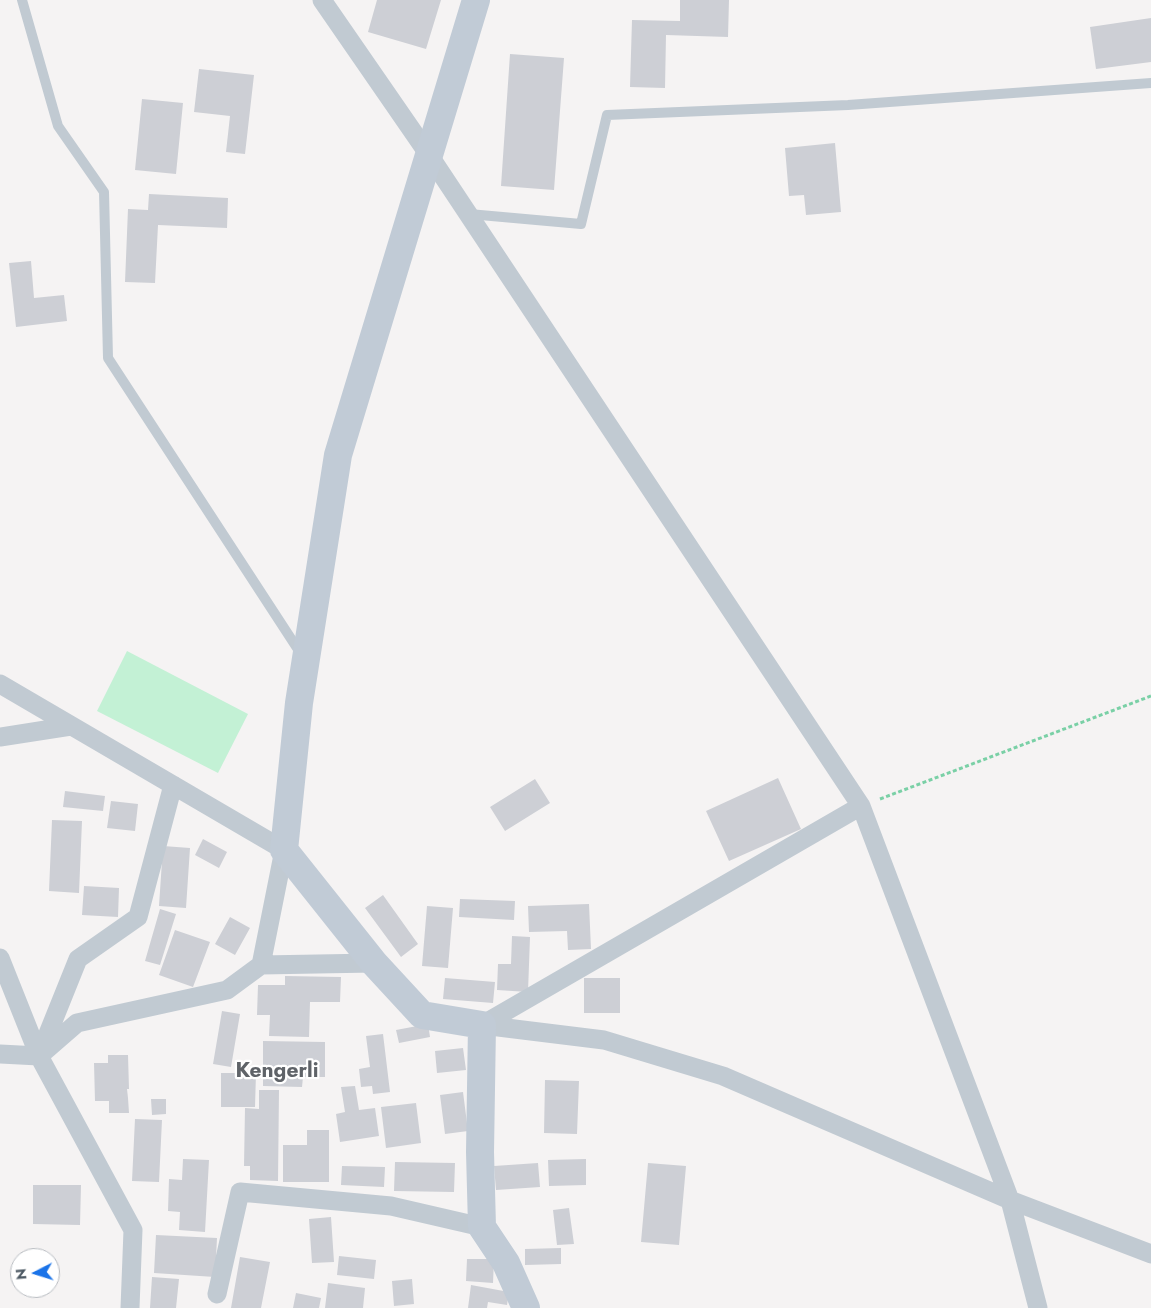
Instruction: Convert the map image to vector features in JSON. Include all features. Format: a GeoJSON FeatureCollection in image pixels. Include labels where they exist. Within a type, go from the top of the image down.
{"type":"FeatureCollection","features":[{"type":"Feature","properties":{"kind":"street"},"geometry":{"type":"LineString","coordinates":[[322,0],[429,155],[860,806],[1010,1200],[1038,1308]]}},
{"type":"Feature","properties":{"kind":"street"},"geometry":{"type":"LineString","coordinates":[[261,965],[284,850],[298,703],[338,455],[476,0]]}},
{"type":"Feature","properties":{"kind":"street"},"geometry":{"type":"LineString","coordinates":[[0,684],[284,850],[374,963],[422,1015],[482,1025],[604,1040],[723,1076],[1010,1200],[1151,1254]]}},
{"type":"Feature","properties":{"kind":"street"},"geometry":{"type":"LineString","coordinates":[[0,737],[71,726]]}},
{"type":"Feature","properties":{"kind":"street"},"geometry":{"type":"LineString","coordinates":[[39,1056],[78,958],[138,917],[173,785]]}},
{"type":"Feature","properties":{"kind":"street"},"geometry":{"type":"LineString","coordinates":[[482,1025],[860,806]]}},
{"type":"Feature","properties":{"kind":"street"},"geometry":{"type":"LineString","coordinates":[[0,958],[39,1056],[133,1230],[130,1308]]}},
{"type":"Feature","properties":{"kind":"street"},"geometry":{"type":"LineString","coordinates":[[0,1054],[39,1056],[77,1023],[227,990],[261,965],[374,963]]}},
{"type":"Feature","properties":{"kind":"street"},"geometry":{"type":"LineString","coordinates":[[482,1025],[480,1152],[482,1227],[506,1263],[526,1308]]}},
{"type":"Feature","properties":{"kind":"street"},"geometry":{"type":"LineString","coordinates":[[217,1294],[240,1192],[391,1206],[482,1227]]}},
{"type":"Feature","properties":{"kind":"lane"},"geometry":{"type":"LineString","coordinates":[[22,0],[58,126],[104,192],[108,358],[306,660]]}},
{"type":"Feature","properties":{"kind":"lane"},"geometry":{"type":"LineString","coordinates":[[468,214],[582,224],[607,115],[848,105],[1151,83]]}},
{"type":"Feature","properties":{"kind":"path"},"geometry":{"type":"LineString","coordinates":[[860,806],[1151,696]]}},
{"type":"Feature","properties":{"kind":"green space"},"geometry":{"type":"Polygon","coordinates":[[[127,651],[248,714],[218,773],[97,711],[127,651]]]}},
{"type":"Feature","properties":{"kind":"building"},"geometry":{"type":"Polygon","coordinates":[[[377,0],[441,0],[426,49],[368,32],[377,0]]]}},
{"type":"Feature","properties":{"kind":"building"},"geometry":{"type":"Polygon","coordinates":[[[680,0],[729,0],[728,37],[666,35],[665,88],[630,87],[632,20],[680,21],[680,0]]]}},
{"type":"Feature","properties":{"kind":"building"},"geometry":{"type":"Polygon","coordinates":[[[1151,18],[1151,62],[1096,69],[1090,27],[1151,18]]]}},
{"type":"Feature","properties":{"kind":"building"},"geometry":{"type":"Polygon","coordinates":[[[510,54],[564,58],[554,190],[501,186],[510,54]]]}},
{"type":"Feature","properties":{"kind":"building"},"geometry":{"type":"Polygon","coordinates":[[[199,69],[254,75],[245,154],[226,152],[230,116],[194,112],[199,69]]]}},
{"type":"Feature","properties":{"kind":"building"},"geometry":{"type":"Polygon","coordinates":[[[142,99],[183,103],[176,174],[135,170],[142,99]]]}},
{"type":"Feature","properties":{"kind":"building"},"geometry":{"type":"Polygon","coordinates":[[[835,143],[841,212],[806,215],[804,195],[789,196],[785,148],[835,143]]]}},
{"type":"Feature","properties":{"kind":"building"},"geometry":{"type":"Polygon","coordinates":[[[149,194],[228,198],[227,228],[158,225],[155,283],[125,282],[128,209],[148,210],[149,194]]]}},
{"type":"Feature","properties":{"kind":"building"},"geometry":{"type":"Polygon","coordinates":[[[31,261],[34,298],[64,295],[67,321],[16,327],[9,263],[31,261]]]}},
{"type":"Feature","properties":{"kind":"building"},"geometry":{"type":"Polygon","coordinates":[[[778,778],[801,829],[729,861],[706,811],[778,778]]]}},
{"type":"Feature","properties":{"kind":"building"},"geometry":{"type":"Polygon","coordinates":[[[535,779],[550,803],[505,831],[490,807],[535,779]]]}},
{"type":"Feature","properties":{"kind":"building"},"geometry":{"type":"Polygon","coordinates":[[[65,791],[105,796],[103,811],[63,807],[65,791]]]}},
{"type":"Feature","properties":{"kind":"building"},"geometry":{"type":"Polygon","coordinates":[[[111,801],[138,804],[135,831],[107,828],[111,801]]]}},
{"type":"Feature","properties":{"kind":"building"},"geometry":{"type":"Polygon","coordinates":[[[52,820],[82,821],[79,893],[49,891],[52,820]]]}},
{"type":"Feature","properties":{"kind":"building"},"geometry":{"type":"Polygon","coordinates":[[[203,839],[227,852],[219,868],[195,855],[203,839]]]}},
{"type":"Feature","properties":{"kind":"building"},"geometry":{"type":"Polygon","coordinates":[[[163,846],[190,848],[186,908],[159,906],[163,846]]]}},
{"type":"Feature","properties":{"kind":"building"},"geometry":{"type":"Polygon","coordinates":[[[84,886],[119,888],[118,917],[82,915],[84,886]]]}},
{"type":"Feature","properties":{"kind":"building"},"geometry":{"type":"Polygon","coordinates":[[[383,895],[418,944],[401,957],[365,908],[383,895]]]}},
{"type":"Feature","properties":{"kind":"building"},"geometry":{"type":"Polygon","coordinates":[[[460,899],[515,901],[514,920],[459,917],[460,899]]]}},
{"type":"Feature","properties":{"kind":"building"},"geometry":{"type":"Polygon","coordinates":[[[589,904],[591,949],[568,950],[567,931],[529,932],[528,906],[589,904]]]}},
{"type":"Feature","properties":{"kind":"building"},"geometry":{"type":"Polygon","coordinates":[[[427,906],[453,908],[448,968],[422,966],[427,906]]]}},
{"type":"Feature","properties":{"kind":"building"},"geometry":{"type":"Polygon","coordinates":[[[160,909],[176,914],[160,965],[145,961],[160,909]]]}},
{"type":"Feature","properties":{"kind":"building"},"geometry":{"type":"Polygon","coordinates":[[[230,917],[250,928],[235,955],[215,944],[230,917]]]}},
{"type":"Feature","properties":{"kind":"building"},"geometry":{"type":"Polygon","coordinates":[[[175,930],[210,942],[193,987],[159,975],[175,930]]]}},
{"type":"Feature","properties":{"kind":"building"},"geometry":{"type":"Polygon","coordinates":[[[512,936],[530,937],[528,992],[497,990],[498,964],[511,964],[512,936]]]}},
{"type":"Feature","properties":{"kind":"building"},"geometry":{"type":"Polygon","coordinates":[[[285,976],[341,977],[340,1002],[310,1002],[309,1037],[269,1036],[270,1015],[257,1015],[258,985],[285,985],[285,976]]]}},
{"type":"Feature","properties":{"kind":"building"},"geometry":{"type":"Polygon","coordinates":[[[445,978],[495,982],[493,1003],[443,999],[445,978]]]}},
{"type":"Feature","properties":{"kind":"building"},"geometry":{"type":"Polygon","coordinates":[[[584,978],[620,978],[620,1013],[584,1013],[584,978]]]}},
{"type":"Feature","properties":{"kind":"building"},"geometry":{"type":"Polygon","coordinates":[[[222,1011],[240,1014],[231,1067],[213,1064],[222,1011]]]}},
{"type":"Feature","properties":{"kind":"building"},"geometry":{"type":"Polygon","coordinates":[[[428,1024],[430,1037],[399,1043],[396,1030],[428,1024]]]}},
{"type":"Feature","properties":{"kind":"building"},"geometry":{"type":"Polygon","coordinates":[[[383,1034],[390,1092],[373,1094],[372,1086],[361,1087],[359,1069],[370,1067],[366,1036],[383,1034]]]}},
{"type":"Feature","properties":{"kind":"building"},"geometry":{"type":"Polygon","coordinates":[[[263,1041],[325,1042],[325,1077],[303,1077],[302,1087],[263,1086],[263,1041]]]}},
{"type":"Feature","properties":{"kind":"building"},"geometry":{"type":"Polygon","coordinates":[[[463,1048],[466,1070],[437,1073],[435,1051],[463,1048]]]}},
{"type":"Feature","properties":{"kind":"building"},"geometry":{"type":"Polygon","coordinates":[[[108,1055],[128,1055],[129,1089],[127,1089],[129,1113],[109,1113],[109,1101],[95,1101],[94,1063],[108,1063],[108,1055]]]}},
{"type":"Feature","properties":{"kind":"building"},"geometry":{"type":"Polygon","coordinates":[[[221,1073],[256,1073],[255,1107],[221,1107],[221,1073]]]}},
{"type":"Feature","properties":{"kind":"building"},"geometry":{"type":"Polygon","coordinates":[[[545,1080],[579,1081],[577,1134],[544,1133],[545,1080]]]}},
{"type":"Feature","properties":{"kind":"building"},"geometry":{"type":"Polygon","coordinates":[[[355,1086],[359,1110],[375,1108],[379,1136],[340,1142],[336,1114],[345,1112],[341,1087],[355,1086]]]}},
{"type":"Feature","properties":{"kind":"building"},"geometry":{"type":"Polygon","coordinates":[[[259,1090],[279,1090],[278,1181],[250,1180],[250,1166],[244,1166],[245,1108],[259,1109],[259,1090]]]}},
{"type":"Feature","properties":{"kind":"building"},"geometry":{"type":"Polygon","coordinates":[[[463,1092],[468,1131],[445,1134],[440,1095],[463,1092]]]}},
{"type":"Feature","properties":{"kind":"building"},"geometry":{"type":"Polygon","coordinates":[[[151,1099],[166,1099],[166,1114],[152,1115],[151,1099]]]}},
{"type":"Feature","properties":{"kind":"building"},"geometry":{"type":"Polygon","coordinates":[[[416,1103],[421,1143],[386,1148],[381,1107],[416,1103]]]}},
{"type":"Feature","properties":{"kind":"building"},"geometry":{"type":"Polygon","coordinates":[[[135,1119],[162,1120],[159,1182],[132,1181],[135,1119]]]}},
{"type":"Feature","properties":{"kind":"building"},"geometry":{"type":"Polygon","coordinates":[[[307,1130],[329,1130],[329,1182],[283,1182],[283,1145],[307,1145],[307,1130]]]}},
{"type":"Feature","properties":{"kind":"building"},"geometry":{"type":"Polygon","coordinates":[[[183,1159],[209,1160],[205,1232],[179,1230],[180,1212],[168,1211],[169,1179],[182,1180],[183,1159]]]}},
{"type":"Feature","properties":{"kind":"building"},"geometry":{"type":"Polygon","coordinates":[[[586,1159],[586,1185],[549,1186],[548,1160],[586,1159]]]}},
{"type":"Feature","properties":{"kind":"building"},"geometry":{"type":"Polygon","coordinates":[[[395,1162],[455,1163],[454,1192],[394,1191],[395,1162]]]}},
{"type":"Feature","properties":{"kind":"building"},"geometry":{"type":"Polygon","coordinates":[[[538,1163],[540,1187],[496,1190],[494,1166],[538,1163]]]}},
{"type":"Feature","properties":{"kind":"building"},"geometry":{"type":"Polygon","coordinates":[[[648,1163],[686,1166],[679,1245],[641,1242],[648,1163]]]}},
{"type":"Feature","properties":{"kind":"building"},"geometry":{"type":"Polygon","coordinates":[[[342,1166],[385,1167],[384,1187],[341,1185],[342,1166]]]}},
{"type":"Feature","properties":{"kind":"building"},"geometry":{"type":"Polygon","coordinates":[[[33,1185],[81,1185],[80,1225],[33,1224],[33,1185]]]}},
{"type":"Feature","properties":{"kind":"building"},"geometry":{"type":"Polygon","coordinates":[[[569,1208],[574,1244],[557,1245],[553,1210],[569,1208]]]}},
{"type":"Feature","properties":{"kind":"building"},"geometry":{"type":"Polygon","coordinates":[[[331,1217],[334,1262],[312,1263],[309,1219],[331,1217]]]}},
{"type":"Feature","properties":{"kind":"building"},"geometry":{"type":"Polygon","coordinates":[[[156,1235],[217,1238],[215,1277],[154,1273],[156,1235]]]}},
{"type":"Feature","properties":{"kind":"building"},"geometry":{"type":"Polygon","coordinates":[[[561,1248],[561,1264],[525,1265],[525,1249],[561,1248]]]}},
{"type":"Feature","properties":{"kind":"building"},"geometry":{"type":"Polygon","coordinates":[[[339,1256],[376,1260],[374,1279],[337,1275],[339,1256]]]}},
{"type":"Feature","properties":{"kind":"building"},"geometry":{"type":"Polygon","coordinates":[[[240,1257],[270,1262],[261,1308],[231,1308],[240,1257]]]}},
{"type":"Feature","properties":{"kind":"building"},"geometry":{"type":"Polygon","coordinates":[[[467,1259],[494,1259],[493,1283],[466,1281],[467,1259]]]}},
{"type":"Feature","properties":{"kind":"building"},"geometry":{"type":"Polygon","coordinates":[[[152,1277],[179,1279],[176,1308],[150,1308],[152,1277]]]}},
{"type":"Feature","properties":{"kind":"building"},"geometry":{"type":"Polygon","coordinates":[[[412,1279],[414,1304],[394,1306],[392,1281],[412,1279]]]}},
{"type":"Feature","properties":{"kind":"building"},"geometry":{"type":"Polygon","coordinates":[[[328,1283],[365,1288],[363,1308],[325,1308],[328,1283]]]}},
{"type":"Feature","properties":{"kind":"building"},"geometry":{"type":"Polygon","coordinates":[[[471,1285],[509,1292],[507,1305],[488,1302],[487,1308],[468,1308],[471,1285]]]}},
{"type":"Feature","properties":{"kind":"building"},"geometry":{"type":"Polygon","coordinates":[[[296,1293],[321,1298],[319,1308],[293,1308],[296,1293]]]}},
{"type":"Feature","properties":{"kind":"district","name":"Kengerli"},"geometry":{"type":"Point","coordinates":[277,1072]}}]}
